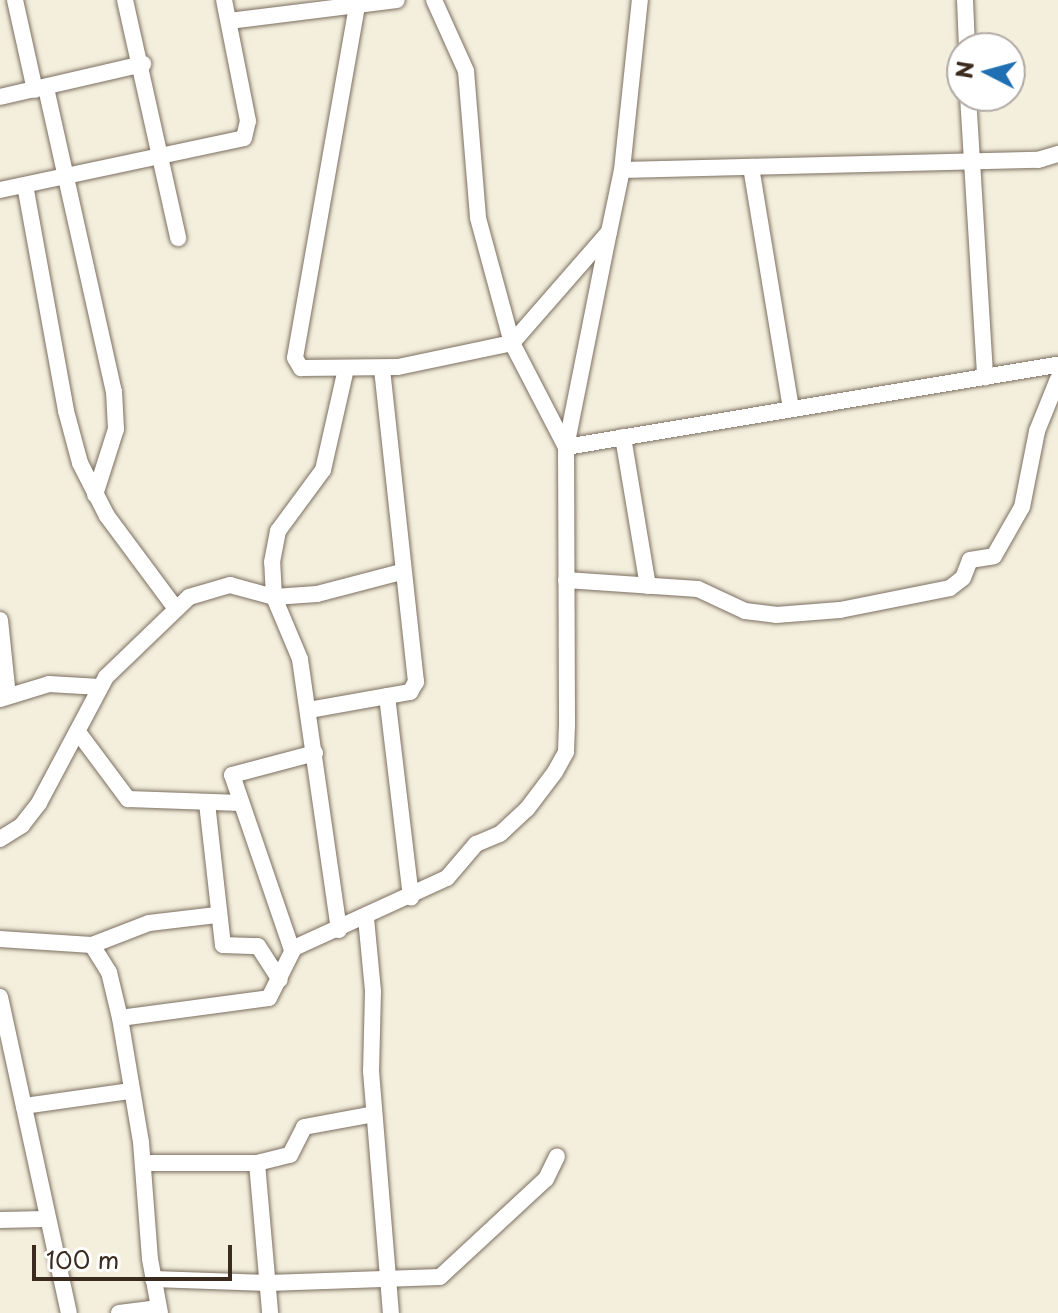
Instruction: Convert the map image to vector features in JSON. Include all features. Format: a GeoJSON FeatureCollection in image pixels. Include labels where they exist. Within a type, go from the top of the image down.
{"type":"FeatureCollection","features":[{"type":"Feature","properties":{"kind":"street"},"geometry":{"type":"LineString","coordinates":[[15,0],[67,178],[114,391],[116,429],[95,495]]}},
{"type":"Feature","properties":{"kind":"street"},"geometry":{"type":"LineString","coordinates":[[125,0],[143,64],[178,238]]}},
{"type":"Feature","properties":{"kind":"street"},"geometry":{"type":"LineString","coordinates":[[0,190],[163,159],[248,133],[224,0]]}},
{"type":"Feature","properties":{"kind":"street"},"geometry":{"type":"LineString","coordinates":[[229,21],[397,0]]}},
{"type":"Feature","properties":{"kind":"street"},"geometry":{"type":"LineString","coordinates":[[434,0],[466,71],[478,218],[512,343],[566,447]]}},
{"type":"Feature","properties":{"kind":"street"},"geometry":{"type":"LineString","coordinates":[[292,950],[411,898],[447,878],[476,844],[500,834],[527,809],[566,752],[566,447],[622,170],[640,0]]}},
{"type":"Feature","properties":{"kind":"street"},"geometry":{"type":"LineString","coordinates":[[965,0],[966,32]]}},
{"type":"Feature","properties":{"kind":"street"},"geometry":{"type":"LineString","coordinates":[[357,6],[295,363],[301,368],[382,368],[512,343],[609,232]]}},
{"type":"Feature","properties":{"kind":"street"},"geometry":{"type":"LineString","coordinates":[[0,97],[143,64]]}},
{"type":"Feature","properties":{"kind":"street"},"geometry":{"type":"LineString","coordinates":[[968,112],[985,377]]}},
{"type":"Feature","properties":{"kind":"street"},"geometry":{"type":"LineString","coordinates":[[622,170],[1038,160],[1058,154]]}},
{"type":"Feature","properties":{"kind":"street"},"geometry":{"type":"LineString","coordinates":[[751,167],[791,408]]}},
{"type":"Feature","properties":{"kind":"street"},"geometry":{"type":"LineString","coordinates":[[25,185],[69,426],[95,495],[176,609]]}},
{"type":"Feature","properties":{"kind":"street"},"geometry":{"type":"LineString","coordinates":[[566,447],[1058,365]]}},
{"type":"Feature","properties":{"kind":"street"},"geometry":{"type":"LineString","coordinates":[[309,710],[410,692],[416,682],[401,572],[382,368]]}},
{"type":"Feature","properties":{"kind":"street"},"geometry":{"type":"LineString","coordinates":[[339,930],[300,659],[274,597],[278,531],[323,470],[346,369]]}},
{"type":"Feature","properties":{"kind":"street"},"geometry":{"type":"LineString","coordinates":[[566,580],[713,591],[745,611],[776,615],[840,610],[950,588],[963,578],[970,560],[994,556],[1022,507],[1037,431],[1058,379]]}},
{"type":"Feature","properties":{"kind":"street"},"geometry":{"type":"LineString","coordinates":[[623,437],[648,586]]}},
{"type":"Feature","properties":{"kind":"street"},"geometry":{"type":"LineString","coordinates":[[0,839],[22,825],[39,803],[100,687],[129,650],[176,609],[214,586],[247,587],[274,597],[317,594],[401,572]]}},
{"type":"Feature","properties":{"kind":"street"},"geometry":{"type":"LineString","coordinates":[[0,620],[4,697],[49,684],[100,687]]}},
{"type":"Feature","properties":{"kind":"street"},"geometry":{"type":"LineString","coordinates":[[387,696],[411,898]]}},
{"type":"Feature","properties":{"kind":"street"},"geometry":{"type":"LineString","coordinates":[[78,732],[128,799],[241,803]]}},
{"type":"Feature","properties":{"kind":"street"},"geometry":{"type":"LineString","coordinates":[[120,1018],[255,1003],[269,998],[292,950],[231,780],[237,770],[315,753]]}},
{"type":"Feature","properties":{"kind":"street"},"geometry":{"type":"LineString","coordinates":[[207,803],[217,915],[223,945],[258,946],[280,980]]}},
{"type":"Feature","properties":{"kind":"street"},"geometry":{"type":"LineString","coordinates":[[0,939],[92,945],[149,923],[217,915]]}},
{"type":"Feature","properties":{"kind":"street"},"geometry":{"type":"LineString","coordinates":[[366,918],[374,1114],[391,1313]]}},
{"type":"Feature","properties":{"kind":"street"},"geometry":{"type":"LineString","coordinates":[[92,945],[109,972],[120,1018],[143,1163],[153,1279],[159,1310],[119,1313]]}},
{"type":"Feature","properties":{"kind":"street"},"geometry":{"type":"LineString","coordinates":[[0,997],[45,1219],[69,1313]]}},
{"type":"Feature","properties":{"kind":"street"},"geometry":{"type":"LineString","coordinates":[[24,1106],[130,1091]]}},
{"type":"Feature","properties":{"kind":"street"},"geometry":{"type":"LineString","coordinates":[[143,1163],[257,1163],[290,1155],[304,1127],[374,1114]]}},
{"type":"Feature","properties":{"kind":"street"},"geometry":{"type":"LineString","coordinates":[[153,1279],[268,1283],[387,1282],[440,1277],[546,1179],[557,1156]]}},
{"type":"Feature","properties":{"kind":"street"},"geometry":{"type":"LineString","coordinates":[[257,1163],[270,1313]]}},
{"type":"Feature","properties":{"kind":"street"},"geometry":{"type":"LineString","coordinates":[[0,1220],[45,1219]]}}]}
